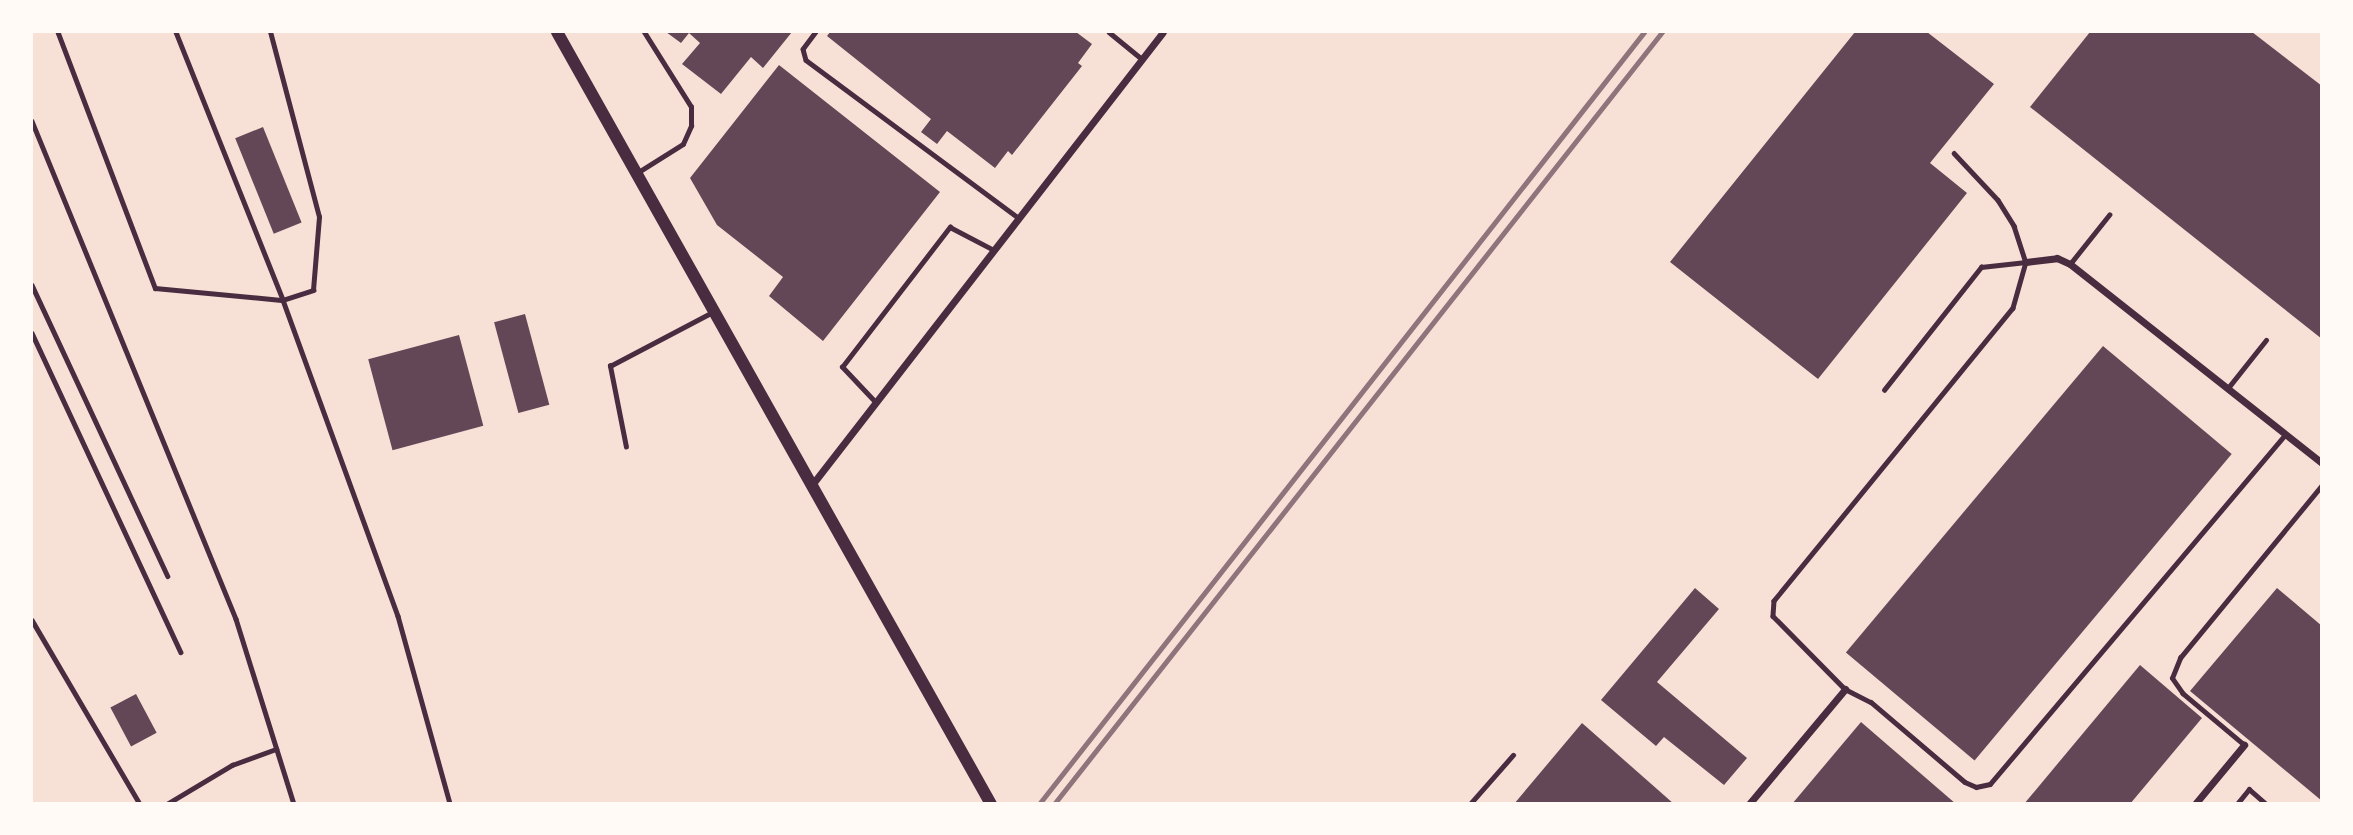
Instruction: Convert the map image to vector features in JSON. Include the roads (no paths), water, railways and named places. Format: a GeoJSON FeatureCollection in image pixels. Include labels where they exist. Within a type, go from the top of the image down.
{"type":"FeatureCollection","features":[{"type":"Feature","properties":{"kind":"main road"},"geometry":{"type":"LineString","coordinates":[[557,32],[990,803]]}},
{"type":"Feature","properties":{"kind":"street"},"geometry":{"type":"LineString","coordinates":[[811,486],[1163,32]]}},
{"type":"Feature","properties":{"kind":"street"},"geometry":{"type":"LineString","coordinates":[[2026,262],[2056,258],[2070,264],[2322,463]]}},
{"type":"Feature","properties":{"kind":"street"},"geometry":{"type":"LineString","coordinates":[[1749,803],[1844,690]]}},
{"type":"Feature","properties":{"kind":"street"},"geometry":{"type":"LineString","coordinates":[[2195,803],[2244,745]]}},
{"type":"Feature","properties":{"kind":"lane"},"geometry":{"type":"LineString","coordinates":[[58,32],[155,288],[283,300],[313,290],[319,217],[270,32]]}},
{"type":"Feature","properties":{"kind":"lane"},"geometry":{"type":"LineString","coordinates":[[176,32],[283,300],[398,616],[450,803]]}},
{"type":"Feature","properties":{"kind":"lane"},"geometry":{"type":"LineString","coordinates":[[636,174],[683,144],[691,126],[691,107],[644,32]]}},
{"type":"Feature","properties":{"kind":"lane"},"geometry":{"type":"LineString","coordinates":[[816,32],[803,49],[806,60],[1019,218]]}},
{"type":"Feature","properties":{"kind":"lane"},"geometry":{"type":"LineString","coordinates":[[1109,32],[1142,59]]}},
{"type":"Feature","properties":{"kind":"lane"},"geometry":{"type":"LineString","coordinates":[[32,121],[236,620],[295,803]]}},
{"type":"Feature","properties":{"kind":"lane"},"geometry":{"type":"LineString","coordinates":[[1954,153],[1998,200],[2014,226],[2026,262],[2013,309],[1774,601],[1773,616],[1844,690],[1871,702],[1965,782],[1976,787],[1990,784],[2286,434]]}},
{"type":"Feature","properties":{"kind":"lane"},"geometry":{"type":"LineString","coordinates":[[2070,264],[2109,215]]}},
{"type":"Feature","properties":{"kind":"lane"},"geometry":{"type":"LineString","coordinates":[[876,403],[842,367],[850,356],[950,227],[994,250]]}},
{"type":"Feature","properties":{"kind":"lane"},"geometry":{"type":"LineString","coordinates":[[1884,390],[1981,267],[2026,262]]}},
{"type":"Feature","properties":{"kind":"lane"},"geometry":{"type":"LineString","coordinates":[[32,285],[168,576]]}},
{"type":"Feature","properties":{"kind":"lane"},"geometry":{"type":"LineString","coordinates":[[625,447],[610,366],[714,312]]}},
{"type":"Feature","properties":{"kind":"lane"},"geometry":{"type":"LineString","coordinates":[[32,332],[181,652]]}},
{"type":"Feature","properties":{"kind":"lane"},"geometry":{"type":"LineString","coordinates":[[2228,388],[2266,340]]}},
{"type":"Feature","properties":{"kind":"lane"},"geometry":{"type":"LineString","coordinates":[[2244,745],[2183,694],[2172,678],[2180,658],[2322,485]]}},
{"type":"Feature","properties":{"kind":"lane"},"geometry":{"type":"LineString","coordinates":[[32,620],[140,803]]}},
{"type":"Feature","properties":{"kind":"lane"},"geometry":{"type":"LineString","coordinates":[[167,803],[232,765],[276,749]]}},
{"type":"Feature","properties":{"kind":"lane"},"geometry":{"type":"LineString","coordinates":[[1470,803],[1513,755]]}},
{"type":"Feature","properties":{"kind":"lane"},"geometry":{"type":"LineString","coordinates":[[2237,803],[2249,789],[2266,803]]}},
{"type":"Feature","properties":{"kind":"railway"},"geometry":{"type":"LineString","coordinates":[[1039,804],[1644,32]]}},
{"type":"Feature","properties":{"kind":"railway"},"geometry":{"type":"LineString","coordinates":[[1054,804],[1662,32]]}}]}
